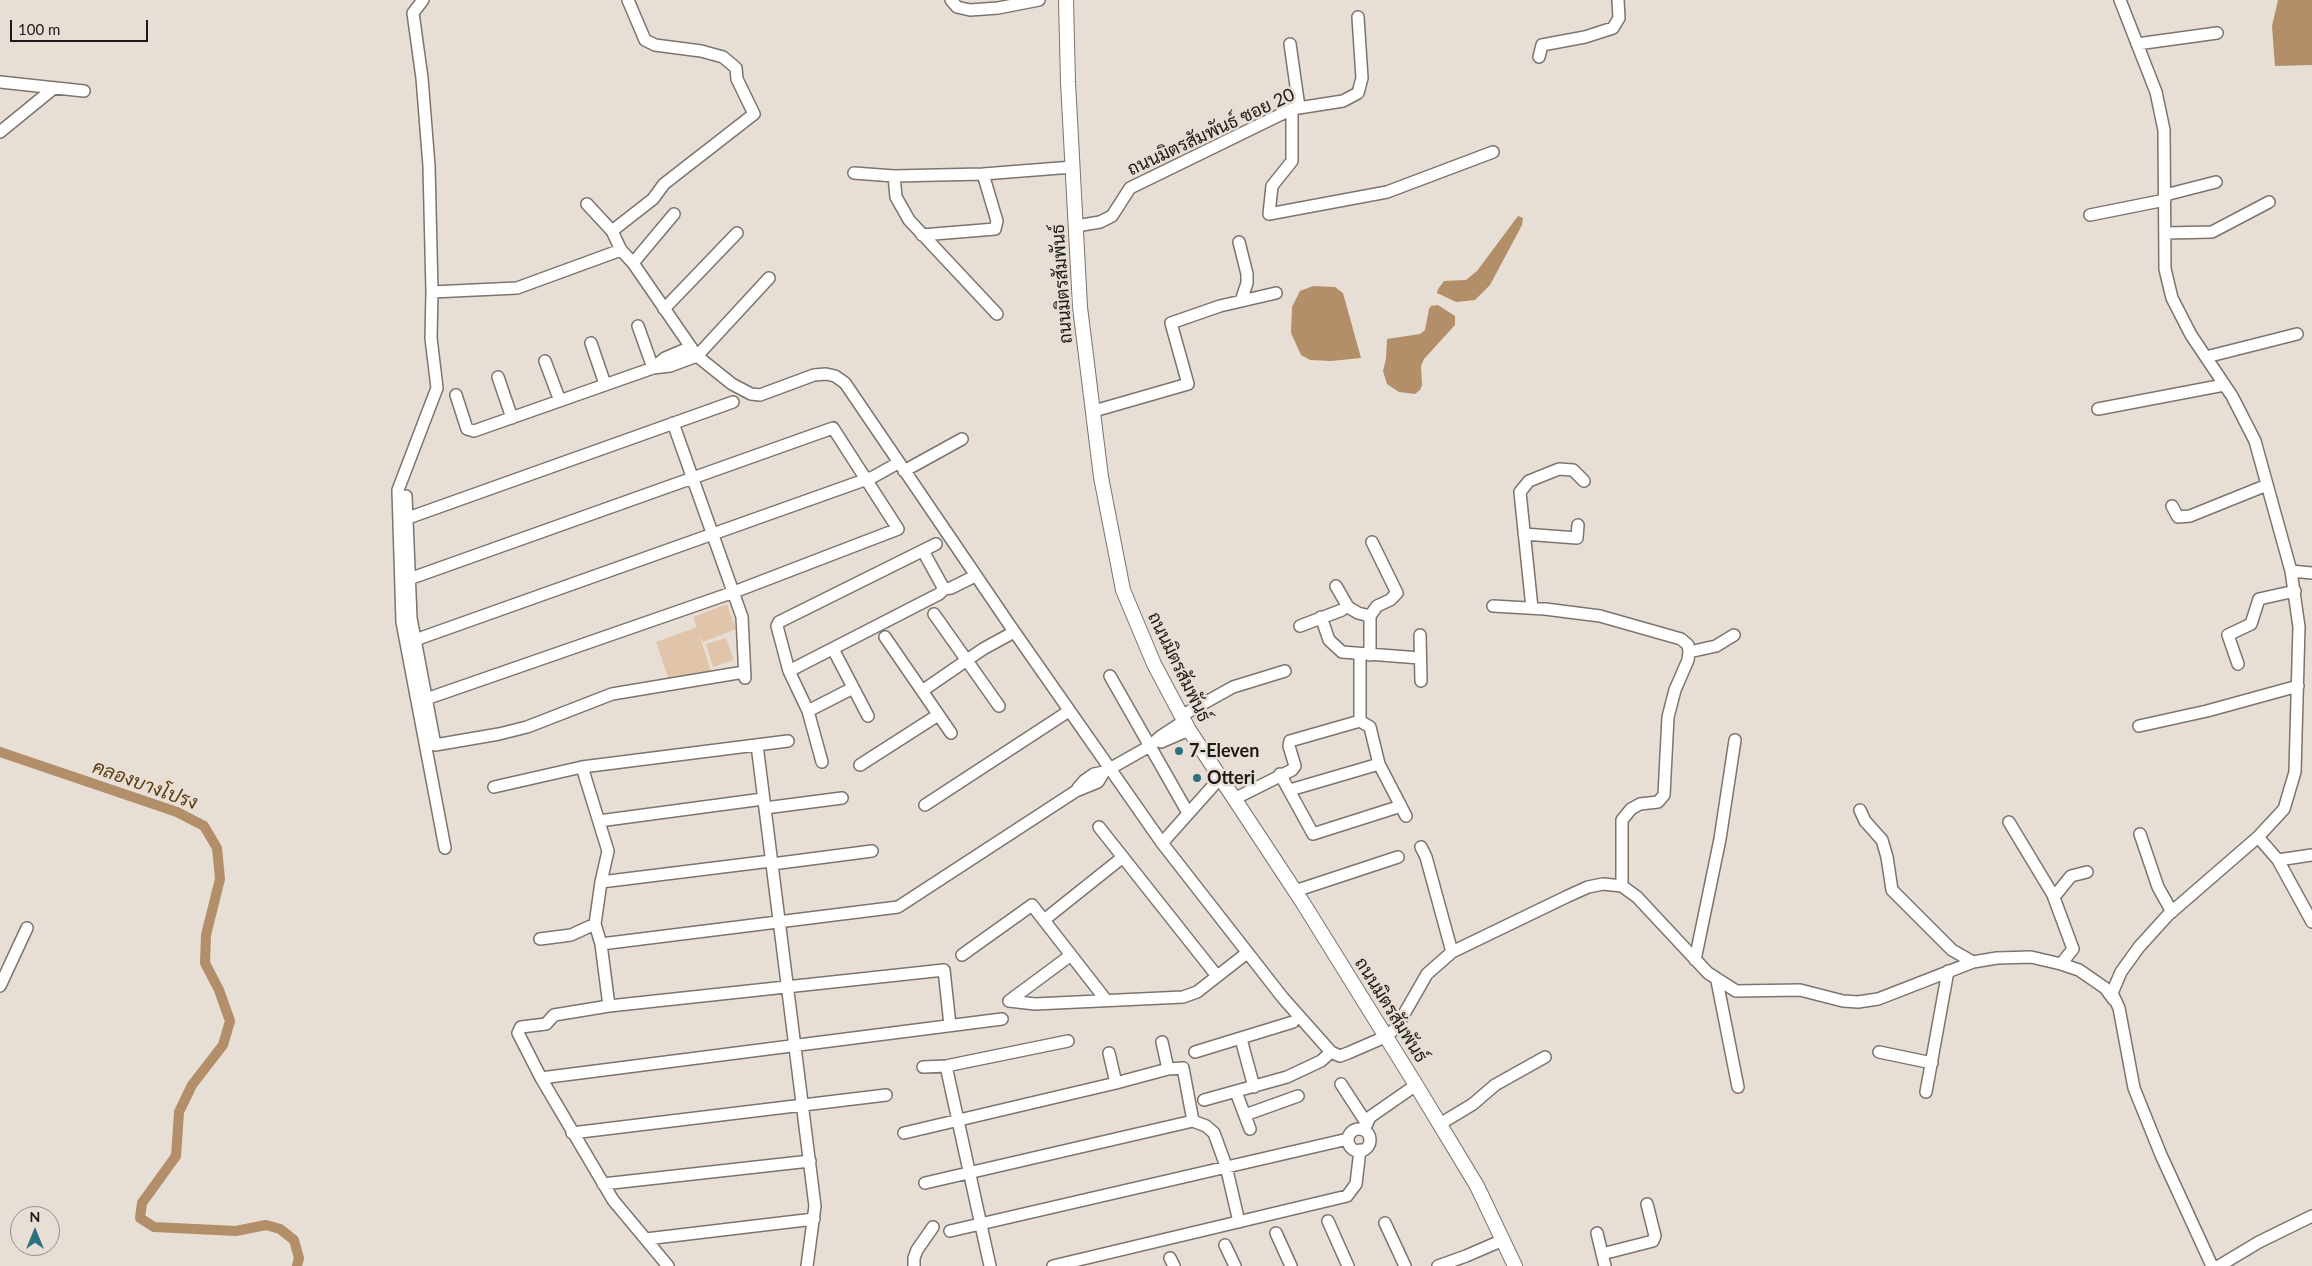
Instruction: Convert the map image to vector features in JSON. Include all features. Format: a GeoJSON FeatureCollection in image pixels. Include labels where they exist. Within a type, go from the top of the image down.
{"type":"FeatureCollection","features":[{"type":"Feature","properties":{"kind":"street"},"geometry":{"type":"LineString","coordinates":[[423,0],[413,12],[426,121],[432,292],[431,338],[437,388],[398,490],[402,622],[444,848]]}},
{"type":"Feature","properties":{"kind":"street"},"geometry":{"type":"LineString","coordinates":[[612,231],[653,199],[664,184],[754,114],[737,79],[736,68],[723,57],[701,51],[655,45],[645,40],[628,0]]}},
{"type":"Feature","properties":{"kind":"street"},"geometry":{"type":"LineString","coordinates":[[951,0],[957,7],[970,10],[998,8],[1039,0]]}},
{"type":"Feature","properties":{"kind":"street","name":"ถนนมิตรสัมพันธ์"},"geometry":{"type":"LineString","coordinates":[[1066,0],[1068,82],[1080,307],[1101,477],[1123,590],[1140,632],[1184,722],[1295,891],[1440,1124],[1477,1186],[1515,1266]]}},
{"type":"Feature","properties":{"kind":"street"},"geometry":{"type":"LineString","coordinates":[[1539,57],[1542,45],[1585,37],[1614,28],[1619,18],[1618,0]]}},
{"type":"Feature","properties":{"kind":"street"},"geometry":{"type":"LineString","coordinates":[[2120,0],[2156,92],[2164,130],[2165,269],[2172,298],[2191,335],[2224,385],[2255,442],[2291,571],[2299,627],[2295,772],[2284,810],[2258,837],[2172,912],[2139,947],[2121,972],[2112,993],[2119,1008],[2134,1088],[2161,1155],[2212,1266]]}},
{"type":"Feature","properties":{"kind":"street","name":"ถนนมิตรสัมพันธ์ ซอย 20"},"geometry":{"type":"LineString","coordinates":[[1076,226],[1100,222],[1112,216],[1130,188],[1296,108],[1343,101],[1358,93],[1362,78],[1358,17]]}},
{"type":"Feature","properties":{"kind":"street"},"geometry":{"type":"LineString","coordinates":[[2137,44],[2217,33]]}},
{"type":"Feature","properties":{"kind":"street"},"geometry":{"type":"LineString","coordinates":[[1290,44],[1296,108],[1292,161],[1272,186],[1269,214],[1387,192],[1493,152]]}},
{"type":"Feature","properties":{"kind":"street"},"geometry":{"type":"LineString","coordinates":[[0,82],[84,91]]}},
{"type":"Feature","properties":{"kind":"street"},"geometry":{"type":"LineString","coordinates":[[0,132],[54,88]]}},
{"type":"Feature","properties":{"kind":"street"},"geometry":{"type":"LineString","coordinates":[[854,173],[894,176],[983,174],[1073,167]]}},
{"type":"Feature","properties":{"kind":"street"},"geometry":{"type":"LineString","coordinates":[[922,235],[995,229],[997,221],[983,174]]}},
{"type":"Feature","properties":{"kind":"street"},"geometry":{"type":"LineString","coordinates":[[894,176],[898,201],[909,220],[998,314]]}},
{"type":"Feature","properties":{"kind":"street"},"geometry":{"type":"LineString","coordinates":[[2090,215],[2165,198],[2216,182]]}},
{"type":"Feature","properties":{"kind":"street"},"geometry":{"type":"LineString","coordinates":[[2165,233],[2212,232],[2269,202]]}},
{"type":"Feature","properties":{"kind":"street"},"geometry":{"type":"LineString","coordinates":[[587,204],[612,231],[621,250],[633,263],[694,352],[732,384],[751,394],[760,395],[814,375],[826,374],[835,376],[846,383],[899,464],[1069,711],[1107,771],[1283,998],[1331,1052],[1340,1056],[1385,1037],[1396,1028],[1427,974],[1452,952],[1588,887],[1603,884],[1622,886],[1637,897],[1696,960],[1718,980],[1736,991],[1800,990],[1844,1001],[1858,1002],[1878,999],[1948,970],[1973,962],[1997,958],[2031,958],[2079,970],[2105,988],[2119,1008]]}},
{"type":"Feature","properties":{"kind":"street"},"geometry":{"type":"LineString","coordinates":[[633,263],[674,214]]}},
{"type":"Feature","properties":{"kind":"street"},"geometry":{"type":"LineString","coordinates":[[664,309],[737,233]]}},
{"type":"Feature","properties":{"kind":"street"},"geometry":{"type":"LineString","coordinates":[[1238,242],[1247,274],[1247,283],[1241,301]]}},
{"type":"Feature","properties":{"kind":"street"},"geometry":{"type":"LineString","coordinates":[[432,292],[518,288],[621,250]]}},
{"type":"Feature","properties":{"kind":"street"},"geometry":{"type":"LineString","coordinates":[[456,395],[467,429],[474,432],[605,384],[653,368],[670,366],[694,352],[769,278]]}},
{"type":"Feature","properties":{"kind":"street"},"geometry":{"type":"LineString","coordinates":[[1094,411],[1188,384],[1170,323],[1276,292]]}},
{"type":"Feature","properties":{"kind":"street"},"geometry":{"type":"LineString","coordinates":[[638,326],[653,368]]}},
{"type":"Feature","properties":{"kind":"street"},"geometry":{"type":"LineString","coordinates":[[2206,357],[2297,334]]}},
{"type":"Feature","properties":{"kind":"street"},"geometry":{"type":"LineString","coordinates":[[591,343],[605,384]]}},
{"type":"Feature","properties":{"kind":"street"},"geometry":{"type":"LineString","coordinates":[[545,361],[560,401]]}},
{"type":"Feature","properties":{"kind":"street"},"geometry":{"type":"LineString","coordinates":[[498,376],[512,418]]}},
{"type":"Feature","properties":{"kind":"street"},"geometry":{"type":"LineString","coordinates":[[2098,410],[2224,385]]}},
{"type":"Feature","properties":{"kind":"street"},"geometry":{"type":"LineString","coordinates":[[408,518],[733,402]]}},
{"type":"Feature","properties":{"kind":"street"},"geometry":{"type":"LineString","coordinates":[[406,496],[410,618],[435,745],[499,734],[526,727],[612,694],[745,675],[742,617],[673,423]]}},
{"type":"Feature","properties":{"kind":"street"},"geometry":{"type":"LineString","coordinates":[[410,579],[832,428],[898,529],[734,592],[426,699]]}},
{"type":"Feature","properties":{"kind":"street"},"geometry":{"type":"LineString","coordinates":[[415,640],[872,477],[962,439]]}},
{"type":"Feature","properties":{"kind":"street"},"geometry":{"type":"LineString","coordinates":[[1532,608],[1520,492],[1529,481],[1544,474],[1568,469],[1578,472],[1584,481]]}},
{"type":"Feature","properties":{"kind":"street"},"geometry":{"type":"LineString","coordinates":[[2172,506],[2178,516],[2190,516],[2267,485]]}},
{"type":"Feature","properties":{"kind":"street"},"geometry":{"type":"LineString","coordinates":[[1524,534],[1577,538],[1578,525]]}},
{"type":"Feature","properties":{"kind":"street"},"geometry":{"type":"LineString","coordinates":[[1360,721],[1370,616],[1377,606],[1390,600],[1397,592],[1372,542]]}},
{"type":"Feature","properties":{"kind":"street"},"geometry":{"type":"LineString","coordinates":[[822,762],[808,711],[789,671],[778,633],[777,626],[779,622],[936,544]]}},
{"type":"Feature","properties":{"kind":"street"},"geometry":{"type":"LineString","coordinates":[[923,550],[944,589]]}},
{"type":"Feature","properties":{"kind":"street"},"geometry":{"type":"LineString","coordinates":[[2291,571],[2312,573]]}},
{"type":"Feature","properties":{"kind":"street"},"geometry":{"type":"LineString","coordinates":[[789,671],[974,574]]}},
{"type":"Feature","properties":{"kind":"street"},"geometry":{"type":"LineString","coordinates":[[1336,586],[1348,607],[1358,613],[1370,616]]}},
{"type":"Feature","properties":{"kind":"street"},"geometry":{"type":"LineString","coordinates":[[2238,664],[2228,635],[2251,624],[2259,599],[2295,591]]}},
{"type":"Feature","properties":{"kind":"street"},"geometry":{"type":"LineString","coordinates":[[1493,606],[1532,608],[1600,616],[1681,639],[1688,645],[1689,652],[1670,706],[1664,764],[1664,796],[1658,802],[1640,804],[1631,808],[1625,813],[1622,820],[1622,886]]}},
{"type":"Feature","properties":{"kind":"street"},"geometry":{"type":"LineString","coordinates":[[1300,626],[1342,610]]}},
{"type":"Feature","properties":{"kind":"street"},"geometry":{"type":"LineString","coordinates":[[934,614],[999,706]]}},
{"type":"Feature","properties":{"kind":"street"},"geometry":{"type":"LineString","coordinates":[[1321,617],[1334,646],[1342,652],[1420,658]]}},
{"type":"Feature","properties":{"kind":"street"},"geometry":{"type":"LineString","coordinates":[[922,691],[983,649],[990,641],[1012,630]]}},
{"type":"Feature","properties":{"kind":"street"},"geometry":{"type":"LineString","coordinates":[[1420,634],[1420,681]]}},
{"type":"Feature","properties":{"kind":"street"},"geometry":{"type":"LineString","coordinates":[[1689,652],[1716,646],[1734,635]]}},
{"type":"Feature","properties":{"kind":"street"},"geometry":{"type":"LineString","coordinates":[[885,637],[951,734]]}},
{"type":"Feature","properties":{"kind":"street"},"geometry":{"type":"LineString","coordinates":[[833,648],[868,716]]}},
{"type":"Feature","properties":{"kind":"street"},"geometry":{"type":"LineString","coordinates":[[601,944],[898,907],[1076,791],[1084,781],[1094,774],[1107,771],[1152,745],[1166,741],[1184,722],[1233,687],[1285,671]]}},
{"type":"Feature","properties":{"kind":"street"},"geometry":{"type":"LineString","coordinates":[[1110,676],[1152,745],[1188,813]]}},
{"type":"Feature","properties":{"kind":"street"},"geometry":{"type":"LineString","coordinates":[[2139,726],[2207,711],[2298,686]]}},
{"type":"Feature","properties":{"kind":"street"},"geometry":{"type":"LineString","coordinates":[[808,711],[853,688]]}},
{"type":"Feature","properties":{"kind":"street"},"geometry":{"type":"LineString","coordinates":[[925,805],[1069,711]]}},
{"type":"Feature","properties":{"kind":"street"},"geometry":{"type":"LineString","coordinates":[[860,764],[938,715]]}},
{"type":"Feature","properties":{"kind":"street"},"geometry":{"type":"LineString","coordinates":[[1234,799],[1280,774],[1292,770],[1295,766],[1289,746],[1290,742],[1360,721],[1370,727],[1379,764],[1403,811],[1313,834],[1280,774]]}},
{"type":"Feature","properties":{"kind":"street"},"geometry":{"type":"LineString","coordinates":[[1696,960],[1720,839],[1735,740]]}},
{"type":"Feature","properties":{"kind":"street"},"geometry":{"type":"LineString","coordinates":[[494,787],[582,767],[788,741]]}},
{"type":"Feature","properties":{"kind":"street"},"geometry":{"type":"LineString","coordinates":[[757,745],[815,1206],[807,1266]]}},
{"type":"Feature","properties":{"kind":"street"},"geometry":{"type":"LineString","coordinates":[[1290,790],[1379,764]]}},
{"type":"Feature","properties":{"kind":"street"},"geometry":{"type":"LineString","coordinates":[[582,767],[608,851],[600,882],[595,924],[601,944],[609,1006]]}},
{"type":"Feature","properties":{"kind":"street"},"geometry":{"type":"LineString","coordinates":[[1162,843],[1220,778]]}},
{"type":"Feature","properties":{"kind":"street"},"geometry":{"type":"LineString","coordinates":[[599,821],[842,798]]}},
{"type":"Feature","properties":{"kind":"street"},"geometry":{"type":"LineString","coordinates":[[1860,810],[1865,821],[1882,840],[1887,857],[1892,890],[1952,950],[1973,962]]}},
{"type":"Feature","properties":{"kind":"street"},"geometry":{"type":"LineString","coordinates":[[2009,822],[2054,897],[2073,949],[2061,964]]}},
{"type":"Feature","properties":{"kind":"street"},"geometry":{"type":"LineString","coordinates":[[1099,827],[1217,976]]}},
{"type":"Feature","properties":{"kind":"street"},"geometry":{"type":"LineString","coordinates":[[2140,834],[2158,887],[2172,912]]}},
{"type":"Feature","properties":{"kind":"street"},"geometry":{"type":"LineString","coordinates":[[2258,837],[2278,860],[2312,922]]}},
{"type":"Feature","properties":{"kind":"street"},"geometry":{"type":"LineString","coordinates":[[1421,847],[1426,857],[1452,952]]}},
{"type":"Feature","properties":{"kind":"street"},"geometry":{"type":"LineString","coordinates":[[600,882],[872,850]]}},
{"type":"Feature","properties":{"kind":"street"},"geometry":{"type":"LineString","coordinates":[[2278,860],[2312,855]]}},
{"type":"Feature","properties":{"kind":"street"},"geometry":{"type":"LineString","coordinates":[[1044,920],[1122,857]]}},
{"type":"Feature","properties":{"kind":"street"},"geometry":{"type":"LineString","coordinates":[[1295,891],[1398,857]]}},
{"type":"Feature","properties":{"kind":"street"},"geometry":{"type":"LineString","coordinates":[[2054,897],[2071,876],[2087,872]]}},
{"type":"Feature","properties":{"kind":"street"},"geometry":{"type":"LineString","coordinates":[[962,955],[1032,905],[1106,1000]]}},
{"type":"Feature","properties":{"kind":"street"},"geometry":{"type":"LineString","coordinates":[[540,939],[570,935],[595,924]]}},
{"type":"Feature","properties":{"kind":"street"},"geometry":{"type":"LineString","coordinates":[[0,986],[27,928]]}},
{"type":"Feature","properties":{"kind":"street"},"geometry":{"type":"LineString","coordinates":[[1071,955],[1009,1001],[1035,1004],[1183,997],[1197,992],[1248,953]]}},
{"type":"Feature","properties":{"kind":"street"},"geometry":{"type":"LineString","coordinates":[[668,1266],[613,1200],[603,1184],[572,1133],[518,1034],[522,1027],[546,1024],[554,1015],[609,1006],[944,970],[950,1025]]}},
{"type":"Feature","properties":{"kind":"street"},"geometry":{"type":"LineString","coordinates":[[1926,1092],[1948,970]]}},
{"type":"Feature","properties":{"kind":"street"},"geometry":{"type":"LineString","coordinates":[[1718,980],[1738,1087]]}},
{"type":"Feature","properties":{"kind":"street"},"geometry":{"type":"LineString","coordinates":[[541,1078],[1002,1019]]}},
{"type":"Feature","properties":{"kind":"street"},"geometry":{"type":"LineString","coordinates":[[1195,1052],[1293,1022]]}},
{"type":"Feature","properties":{"kind":"street"},"geometry":{"type":"LineString","coordinates":[[1241,1039],[1254,1087]]}},
{"type":"Feature","properties":{"kind":"street"},"geometry":{"type":"LineString","coordinates":[[924,1067],[946,1066],[1068,1041]]}},
{"type":"Feature","properties":{"kind":"street"},"geometry":{"type":"LineString","coordinates":[[1162,1042],[1168,1069]]}},
{"type":"Feature","properties":{"kind":"street"},"geometry":{"type":"LineString","coordinates":[[1204,1100],[1287,1077],[1321,1061],[1331,1052]]}},
{"type":"Feature","properties":{"kind":"street"},"geometry":{"type":"LineString","coordinates":[[1879,1052],[1932,1063]]}},
{"type":"Feature","properties":{"kind":"street"},"geometry":{"type":"LineString","coordinates":[[1109,1053],[1116,1083]]}},
{"type":"Feature","properties":{"kind":"street"},"geometry":{"type":"LineString","coordinates":[[1440,1124],[1473,1104],[1495,1085],[1545,1057]]}},
{"type":"Feature","properties":{"kind":"street"},"geometry":{"type":"LineString","coordinates":[[946,1066],[990,1266]]}},
{"type":"Feature","properties":{"kind":"street"},"geometry":{"type":"LineString","coordinates":[[904,1133],[1168,1069],[1183,1068],[1193,1121]]}},
{"type":"Feature","properties":{"kind":"street"},"geometry":{"type":"LineString","coordinates":[[1341,1084],[1365,1127],[1370,1142],[1366,1148],[1360,1150],[1353,1148],[1348,1139]]}},
{"type":"Feature","properties":{"kind":"street"},"geometry":{"type":"LineString","coordinates":[[950,1231],[1348,1139],[1353,1130],[1365,1127],[1373,1122],[1418,1089]]}},
{"type":"Feature","properties":{"kind":"street"},"geometry":{"type":"LineString","coordinates":[[1236,1092],[1250,1129]]}},
{"type":"Feature","properties":{"kind":"street"},"geometry":{"type":"LineString","coordinates":[[572,1133],[886,1095]]}},
{"type":"Feature","properties":{"kind":"street"},"geometry":{"type":"LineString","coordinates":[[1245,1115],[1298,1096]]}},
{"type":"Feature","properties":{"kind":"street"},"geometry":{"type":"LineString","coordinates":[[925,1183],[1193,1121],[1206,1126],[1214,1133],[1226,1166],[1239,1222]]}},
{"type":"Feature","properties":{"kind":"street"},"geometry":{"type":"LineString","coordinates":[[1053,1266],[1347,1196],[1356,1184],[1360,1150]]}},
{"type":"Feature","properties":{"kind":"street"},"geometry":{"type":"LineString","coordinates":[[603,1184],[810,1161]]}},
{"type":"Feature","properties":{"kind":"street"},"geometry":{"type":"LineString","coordinates":[[1602,1254],[1654,1241],[1655,1236],[1647,1204]]}},
{"type":"Feature","properties":{"kind":"street"},"geometry":{"type":"LineString","coordinates":[[2219,1266],[2259,1242],[2312,1216]]}},
{"type":"Feature","properties":{"kind":"street"},"geometry":{"type":"LineString","coordinates":[[646,1239],[814,1219]]}},
{"type":"Feature","properties":{"kind":"street"},"geometry":{"type":"LineString","coordinates":[[1328,1221],[1348,1266]]}},
{"type":"Feature","properties":{"kind":"street"},"geometry":{"type":"LineString","coordinates":[[1385,1223],[1405,1266]]}},
{"type":"Feature","properties":{"kind":"street"},"geometry":{"type":"LineString","coordinates":[[914,1266],[917,1250],[933,1227]]}},
{"type":"Feature","properties":{"kind":"street"},"geometry":{"type":"LineString","coordinates":[[1276,1233],[1291,1266]]}},
{"type":"Feature","properties":{"kind":"street"},"geometry":{"type":"LineString","coordinates":[[1597,1233],[1605,1266]]}},
{"type":"Feature","properties":{"kind":"street"},"geometry":{"type":"LineString","coordinates":[[1438,1266],[1450,1260],[1466,1256],[1501,1236]]}},
{"type":"Feature","properties":{"kind":"street"},"geometry":{"type":"LineString","coordinates":[[1225,1245],[1235,1266]]}},
{"type":"Feature","properties":{"kind":"shaded area"},"geometry":{"type":"Polygon","coordinates":[[[2278,0],[2312,0],[2312,65],[2275,66],[2272,26],[2278,0]]]}},
{"type":"Feature","properties":{"kind":"shaded area"},"geometry":{"type":"Polygon","coordinates":[[[1518,216],[1523,218],[1522,225],[1490,285],[1475,300],[1456,302],[1437,293],[1444,281],[1466,280],[1477,271],[1518,216]]]}},
{"type":"Feature","properties":{"kind":"shaded area"},"geometry":{"type":"Polygon","coordinates":[[[1313,286],[1335,287],[1343,293],[1361,358],[1331,361],[1310,360],[1301,355],[1291,333],[1292,307],[1300,291],[1313,286]]]}},
{"type":"Feature","properties":{"kind":"shaded area"},"geometry":{"type":"Polygon","coordinates":[[[1438,305],[1455,316],[1455,325],[1424,359],[1421,366],[1422,385],[1420,390],[1415,394],[1399,392],[1387,384],[1383,371],[1387,339],[1420,334],[1425,330],[1429,309],[1431,306],[1438,305]]]}},
{"type":"Feature","properties":{"kind":"shaded area"},"geometry":{"type":"Polygon","coordinates":[[[727,604],[736,629],[703,642],[699,634],[712,674],[670,683],[656,642],[697,627],[693,617],[727,604]]]}},
{"type":"Feature","properties":{"kind":"shaded area"},"geometry":{"type":"Polygon","coordinates":[[[726,638],[734,660],[713,667],[706,644],[726,638]]]}},
{"type":"Feature","properties":{"kind":"waterway","name":"คลองบางโปรง"},"geometry":{"type":"LineString","coordinates":[[0,752],[177,812],[204,826],[217,848],[220,879],[206,935],[205,963],[219,990],[230,1021],[223,1045],[192,1085],[179,1112],[176,1156],[142,1203],[140,1218],[154,1227],[236,1231],[266,1225],[280,1229],[294,1240],[299,1258],[297,1266]]}},
{"type":"Feature","properties":{"kind":"place","name":"7-Eleven"},"geometry":{"type":"Point","coordinates":[1179,751]}},
{"type":"Feature","properties":{"kind":"place","name":"Otteri"},"geometry":{"type":"Point","coordinates":[1197,778]}}]}
